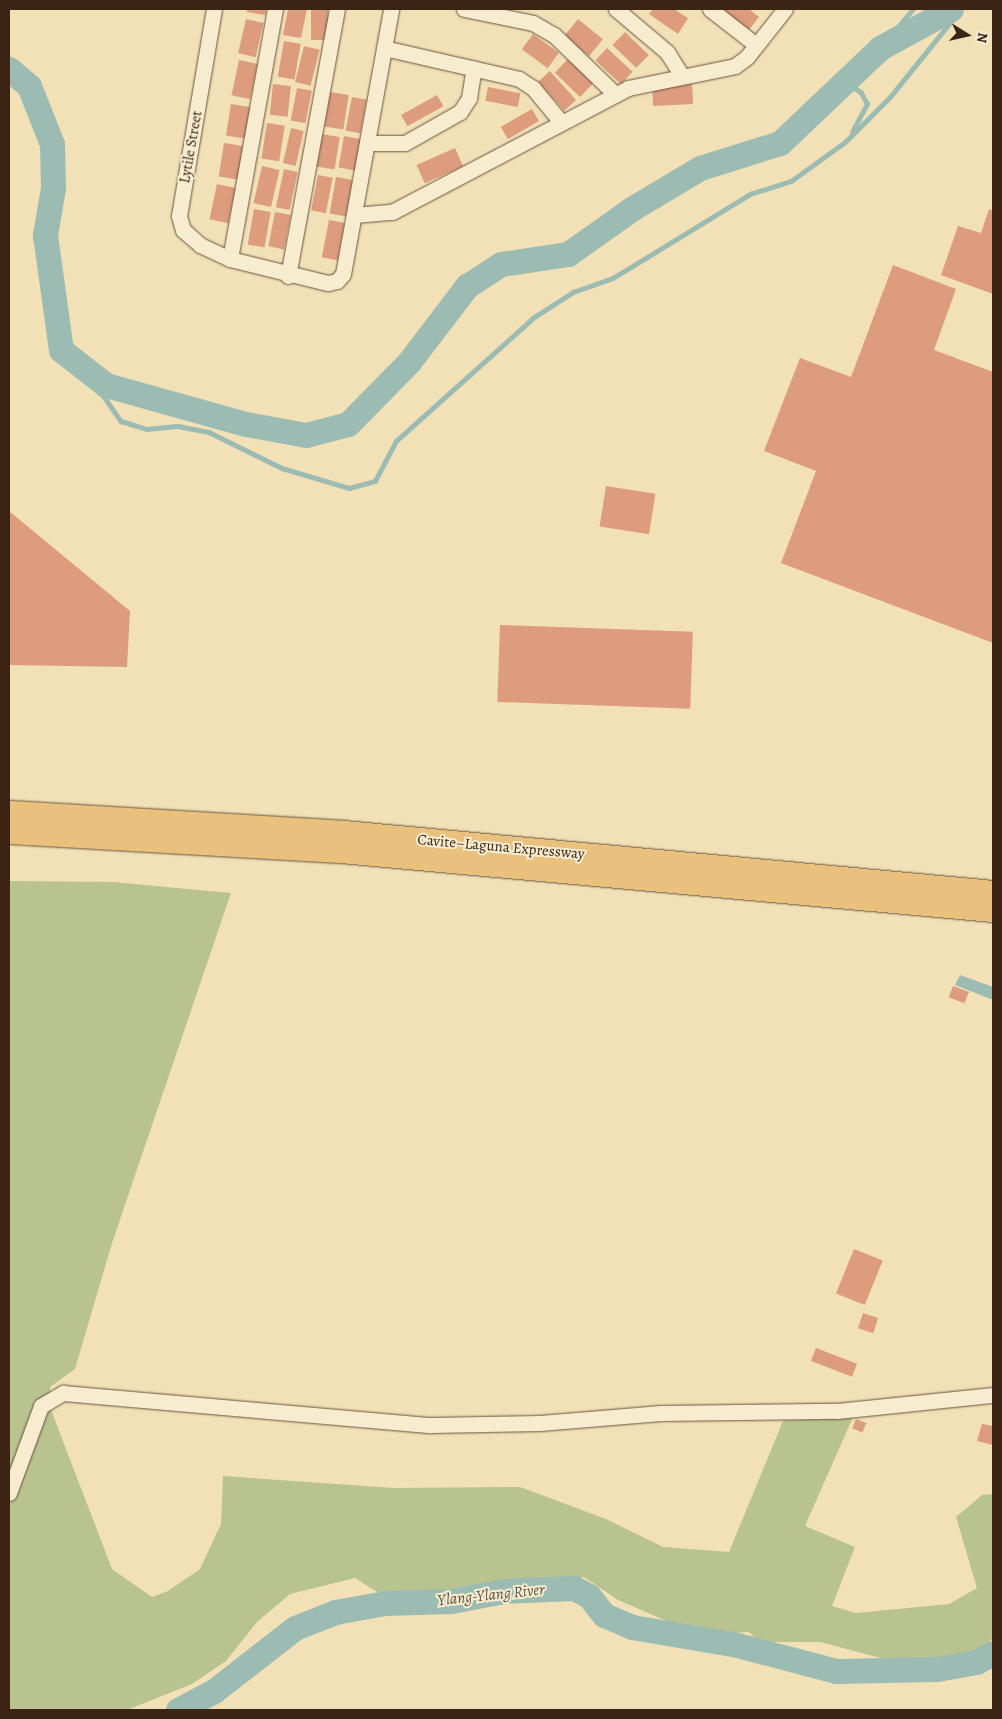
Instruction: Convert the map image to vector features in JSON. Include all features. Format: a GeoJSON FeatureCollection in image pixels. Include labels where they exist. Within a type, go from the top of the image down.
{"type":"FeatureCollection","features":[{"type":"Feature","properties":{"kind":"highway","name":"Cavite–Laguna Expressway"},"geometry":{"type":"LineString","coordinates":[[9,812],[344,832],[993,892]]}},
{"type":"Feature","properties":{"kind":"highway","name":"Cavite–Laguna Expressway"},"geometry":{"type":"LineString","coordinates":[[9,833],[342,852],[993,911]]}},
{"type":"Feature","properties":{"kind":"street","name":"Lytile Street"},"geometry":{"type":"LineString","coordinates":[[214,9],[179,216],[183,230],[195,241],[230,259],[288,276],[328,283],[337,281],[343,274],[354,215]]}},
{"type":"Feature","properties":{"kind":"street"},"geometry":{"type":"LineString","coordinates":[[230,259],[275,9]]}},
{"type":"Feature","properties":{"kind":"street"},"geometry":{"type":"LineString","coordinates":[[288,276],[336,9]]}},
{"type":"Feature","properties":{"kind":"street"},"geometry":{"type":"LineString","coordinates":[[391,9],[354,215],[392,212],[615,94],[682,76],[734,66],[756,45],[785,9]]}},
{"type":"Feature","properties":{"kind":"street"},"geometry":{"type":"LineString","coordinates":[[464,9],[533,23],[554,35],[615,94]]}},
{"type":"Feature","properties":{"kind":"street"},"geometry":{"type":"LineString","coordinates":[[616,9],[667,52],[682,76]]}},
{"type":"Feature","properties":{"kind":"street"},"geometry":{"type":"LineString","coordinates":[[710,9],[756,45]]}},
{"type":"Feature","properties":{"kind":"street"},"geometry":{"type":"LineString","coordinates":[[384,48],[508,75],[533,88],[561,122]]}},
{"type":"Feature","properties":{"kind":"street"},"geometry":{"type":"LineString","coordinates":[[367,143],[405,143],[460,112],[469,98],[474,68]]}},
{"type":"Feature","properties":{"kind":"street"},"geometry":{"type":"LineString","coordinates":[[9,1493],[41,1406],[63,1394],[431,1424],[540,1423],[661,1413],[838,1411],[993,1395]]}},
{"type":"Feature","properties":{"kind":"green space"},"geometry":{"type":"Polygon","coordinates":[[[9,881],[113,882],[231,893],[112,1243],[75,1369],[50,1387],[51,1410],[112,1569],[152,1597],[168,1591],[200,1569],[221,1524],[223,1476],[394,1488],[520,1487],[606,1519],[663,1547],[729,1552],[783,1421],[853,1417],[805,1526],[855,1547],[832,1606],[856,1613],[949,1604],[977,1588],[956,1517],[982,1495],[993,1494],[993,1638],[985,1646],[935,1666],[915,1667],[820,1642],[760,1642],[749,1632],[699,1635],[618,1600],[584,1577],[403,1595],[377,1592],[355,1578],[290,1594],[257,1622],[226,1661],[192,1684],[127,1710],[9,1710],[9,881]]]}},
{"type":"Feature","properties":{"kind":"water"},"geometry":{"type":"Polygon","coordinates":[[[960,975],[993,987],[993,1000],[955,985],[960,975]]]}},
{"type":"Feature","properties":{"kind":"building"},"geometry":{"type":"Polygon","coordinates":[[[247,9],[266,9],[265,15],[247,12],[247,9]]]}},
{"type":"Feature","properties":{"kind":"building"},"geometry":{"type":"Polygon","coordinates":[[[288,9],[307,9],[301,38],[283,35],[288,9]]]}},
{"type":"Feature","properties":{"kind":"building"},"geometry":{"type":"Polygon","coordinates":[[[311,9],[328,9],[328,40],[311,40],[311,9]]]}},
{"type":"Feature","properties":{"kind":"building"},"geometry":{"type":"Polygon","coordinates":[[[653,9],[674,9],[688,18],[678,34],[649,14],[653,9]]]}},
{"type":"Feature","properties":{"kind":"building"},"geometry":{"type":"Polygon","coordinates":[[[719,9],[749,9],[759,17],[748,31],[719,9]]]}},
{"type":"Feature","properties":{"kind":"building"},"geometry":{"type":"Polygon","coordinates":[[[246,19],[264,23],[256,57],[238,53],[246,19]]]}},
{"type":"Feature","properties":{"kind":"building"},"geometry":{"type":"Polygon","coordinates":[[[578,19],[603,39],[589,56],[564,36],[578,19]]]}},
{"type":"Feature","properties":{"kind":"building"},"geometry":{"type":"Polygon","coordinates":[[[625,32],[649,55],[636,68],[612,45],[625,32]]]}},
{"type":"Feature","properties":{"kind":"building"},"geometry":{"type":"Polygon","coordinates":[[[533,34],[559,53],[548,68],[522,49],[533,34]]]}},
{"type":"Feature","properties":{"kind":"building"},"geometry":{"type":"Polygon","coordinates":[[[284,41],[301,44],[294,79],[278,76],[284,41]]]}},
{"type":"Feature","properties":{"kind":"building"},"geometry":{"type":"Polygon","coordinates":[[[304,46],[320,50],[311,86],[295,82],[304,46]]]}},
{"type":"Feature","properties":{"kind":"building"},"geometry":{"type":"Polygon","coordinates":[[[607,48],[633,72],[621,84],[595,60],[607,48]]]}},
{"type":"Feature","properties":{"kind":"building"},"geometry":{"type":"Polygon","coordinates":[[[568,59],[593,83],[580,97],[555,73],[568,59]]]}},
{"type":"Feature","properties":{"kind":"building"},"geometry":{"type":"Polygon","coordinates":[[[239,60],[258,64],[250,99],[232,95],[239,60]]]}},
{"type":"Feature","properties":{"kind":"building"},"geometry":{"type":"Polygon","coordinates":[[[550,71],[576,100],[564,111],[538,82],[550,71]]]}},
{"type":"Feature","properties":{"kind":"building"},"geometry":{"type":"Polygon","coordinates":[[[692,83],[693,104],[653,106],[652,85],[692,83]]]}},
{"type":"Feature","properties":{"kind":"building"},"geometry":{"type":"Polygon","coordinates":[[[273,84],[291,86],[288,117],[270,115],[273,84]]]}},
{"type":"Feature","properties":{"kind":"building"},"geometry":{"type":"Polygon","coordinates":[[[488,87],[520,93],[518,107],[485,101],[488,87]]]}},
{"type":"Feature","properties":{"kind":"building"},"geometry":{"type":"Polygon","coordinates":[[[297,88],[312,91],[305,123],[291,120],[297,88]]]}},
{"type":"Feature","properties":{"kind":"building"},"geometry":{"type":"Polygon","coordinates":[[[330,92],[349,95],[343,130],[325,127],[330,92]]]}},
{"type":"Feature","properties":{"kind":"building"},"geometry":{"type":"Polygon","coordinates":[[[437,95],[443,106],[407,126],[401,115],[437,95]]]}},
{"type":"Feature","properties":{"kind":"building"},"geometry":{"type":"Polygon","coordinates":[[[352,97],[367,100],[360,133],[346,130],[352,97]]]}},
{"type":"Feature","properties":{"kind":"building"},"geometry":{"type":"Polygon","coordinates":[[[231,104],[251,107],[246,139],[226,136],[231,104]]]}},
{"type":"Feature","properties":{"kind":"building"},"geometry":{"type":"Polygon","coordinates":[[[532,109],[539,121],[508,139],[501,127],[532,109]]]}},
{"type":"Feature","properties":{"kind":"building"},"geometry":{"type":"Polygon","coordinates":[[[267,123],[285,126],[279,161],[261,159],[267,123]]]}},
{"type":"Feature","properties":{"kind":"building"},"geometry":{"type":"Polygon","coordinates":[[[291,128],[304,131],[296,166],[283,163],[291,128]]]}},
{"type":"Feature","properties":{"kind":"building"},"geometry":{"type":"Polygon","coordinates":[[[321,134],[340,137],[335,170],[316,167],[321,134]]]}},
{"type":"Feature","properties":{"kind":"building"},"geometry":{"type":"Polygon","coordinates":[[[344,136],[361,139],[355,170],[338,168],[344,136]]]}},
{"type":"Feature","properties":{"kind":"building"},"geometry":{"type":"Polygon","coordinates":[[[224,143],[243,146],[237,180],[219,177],[224,143]]]}},
{"type":"Feature","properties":{"kind":"building"},"geometry":{"type":"Polygon","coordinates":[[[455,148],[463,166],[425,183],[417,165],[455,148]]]}},
{"type":"Feature","properties":{"kind":"building"},"geometry":{"type":"Polygon","coordinates":[[[262,166],[280,170],[271,207],[253,203],[262,166]]]}},
{"type":"Feature","properties":{"kind":"building"},"geometry":{"type":"Polygon","coordinates":[[[284,169],[298,172],[290,210],[276,207],[284,169]]]}},
{"type":"Feature","properties":{"kind":"building"},"geometry":{"type":"Polygon","coordinates":[[[318,175],[333,178],[326,213],[311,210],[318,175]]]}},
{"type":"Feature","properties":{"kind":"building"},"geometry":{"type":"Polygon","coordinates":[[[336,177],[353,180],[346,216],[330,213],[336,177]]]}},
{"type":"Feature","properties":{"kind":"building"},"geometry":{"type":"Polygon","coordinates":[[[217,184],[236,188],[228,223],[210,219],[217,184]]]}},
{"type":"Feature","properties":{"kind":"building"},"geometry":{"type":"Polygon","coordinates":[[[254,209],[271,212],[264,247],[248,244],[254,209]]]}},
{"type":"Feature","properties":{"kind":"building"},"geometry":{"type":"Polygon","coordinates":[[[989,209],[993,211],[993,294],[941,275],[958,226],[981,233],[989,209]]]}},
{"type":"Feature","properties":{"kind":"building"},"geometry":{"type":"Polygon","coordinates":[[[275,212],[291,215],[284,249],[268,246],[275,212]]]}},
{"type":"Feature","properties":{"kind":"building"},"geometry":{"type":"Polygon","coordinates":[[[329,220],[345,223],[337,260],[322,257],[329,220]]]}},
{"type":"Feature","properties":{"kind":"building"},"geometry":{"type":"Polygon","coordinates":[[[893,265],[956,289],[934,350],[993,372],[993,643],[781,563],[816,471],[764,451],[800,358],[851,377],[893,265]]]}},
{"type":"Feature","properties":{"kind":"building"},"geometry":{"type":"Polygon","coordinates":[[[606,486],[655,494],[649,534],[600,526],[606,486]]]}},
{"type":"Feature","properties":{"kind":"building"},"geometry":{"type":"Polygon","coordinates":[[[9,511],[130,611],[127,667],[9,665],[9,511]]]}},
{"type":"Feature","properties":{"kind":"building"},"geometry":{"type":"Polygon","coordinates":[[[500,625],[693,632],[690,709],[497,702],[500,625]]]}},
{"type":"Feature","properties":{"kind":"building"},"geometry":{"type":"Polygon","coordinates":[[[953,986],[969,992],[965,1003],[949,997],[953,986]]]}},
{"type":"Feature","properties":{"kind":"building"},"geometry":{"type":"Polygon","coordinates":[[[854,1249],[883,1261],[865,1305],[836,1294],[854,1249]]]}},
{"type":"Feature","properties":{"kind":"building"},"geometry":{"type":"Polygon","coordinates":[[[863,1313],[878,1318],[873,1333],[858,1328],[863,1313]]]}},
{"type":"Feature","properties":{"kind":"building"},"geometry":{"type":"Polygon","coordinates":[[[816,1348],[857,1364],[852,1377],[811,1361],[816,1348]]]}},
{"type":"Feature","properties":{"kind":"building"},"geometry":{"type":"Polygon","coordinates":[[[856,1419],[866,1423],[862,1432],[852,1428],[856,1419]]]}},
{"type":"Feature","properties":{"kind":"building"},"geometry":{"type":"Polygon","coordinates":[[[982,1424],[993,1426],[993,1445],[977,1441],[982,1424]]]}},
{"type":"Feature","properties":{"kind":"waterway"},"geometry":{"type":"LineString","coordinates":[[880,48],[913,9]]}},
{"type":"Feature","properties":{"kind":"waterway"},"geometry":{"type":"LineString","coordinates":[[9,69],[29,86],[52,144],[53,188],[45,235],[61,350],[106,385],[246,424],[306,435],[348,424],[409,362],[467,286],[501,264],[568,254],[633,208],[700,168],[780,143],[880,48],[951,9]]}},
{"type":"Feature","properties":{"kind":"waterway"},"geometry":{"type":"LineString","coordinates":[[84,368],[121,421],[147,429],[178,426],[209,432],[282,468],[349,488],[375,481],[396,441],[533,318],[573,292],[613,278],[750,194],[791,181],[845,142],[890,97],[961,9]]}},
{"type":"Feature","properties":{"kind":"waterway"},"geometry":{"type":"LineString","coordinates":[[852,132],[867,104],[861,93],[849,85],[862,65]]}},
{"type":"Feature","properties":{"kind":"waterway","name":"Ylang-Ylang River"},"geometry":{"type":"LineString","coordinates":[[178,1710],[214,1691],[295,1628],[335,1612],[385,1603],[451,1601],[504,1591],[574,1588],[589,1596],[604,1615],[632,1627],[737,1645],[836,1671],[937,1669],[976,1662],[993,1653]]}}]}
